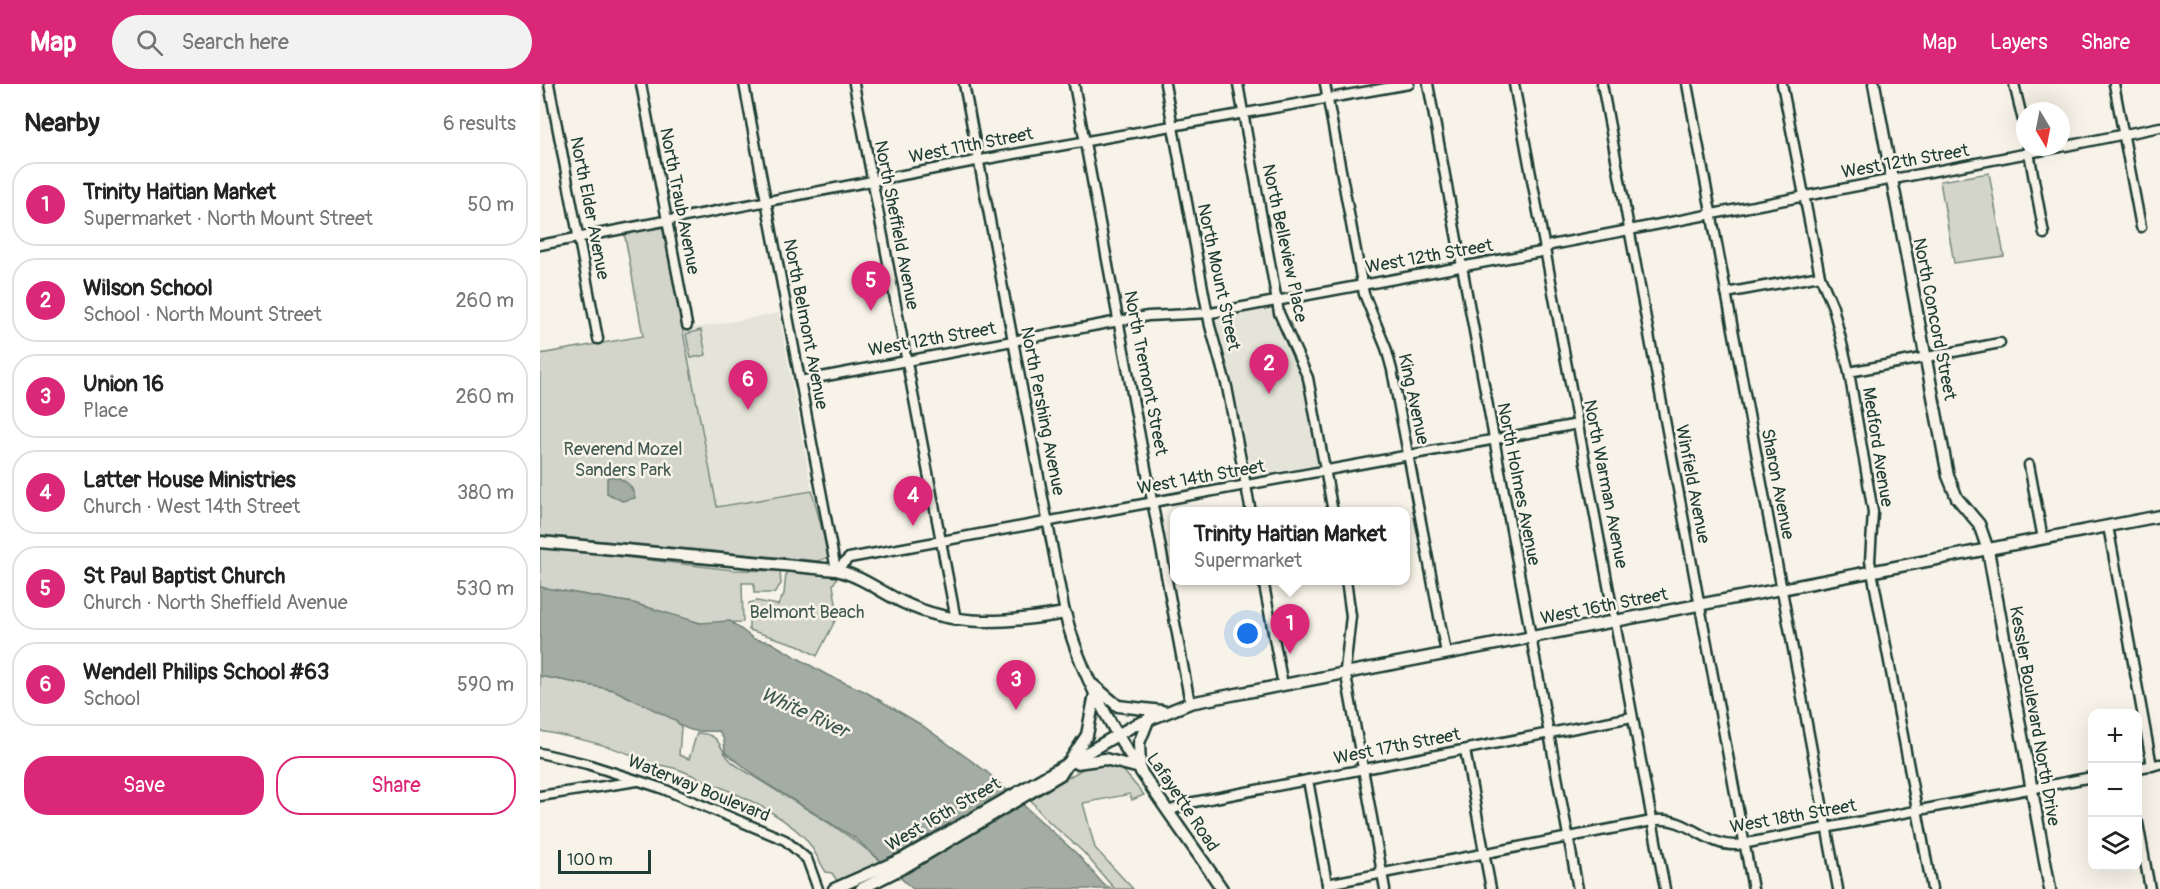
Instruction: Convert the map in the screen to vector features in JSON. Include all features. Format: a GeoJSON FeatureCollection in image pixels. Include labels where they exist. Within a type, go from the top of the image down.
{"type":"FeatureCollection","features":[{"type":"Feature","properties":{"kind":"main road","name":"North Concord Street"},"geometry":{"type":"LineString","coordinates":[[1874,84],[1950,483],[1959,501],[1979,524],[1988,550]]}},
{"type":"Feature","properties":{"kind":"main road","name":"West 16th Street"},"geometry":{"type":"LineString","coordinates":[[834,889],[866,884],[1048,778],[1118,734],[1149,718],[1190,703],[2160,516]]}},
{"type":"Feature","properties":{"kind":"main road"},"geometry":{"type":"LineString","coordinates":[[540,542],[836,570],[858,578],[903,602],[956,620],[1002,623],[1065,613]]}},
{"type":"Feature","properties":{"kind":"main road","name":"Kessler Boulevard North Drive"},"geometry":{"type":"LineString","coordinates":[[1988,550],[2050,889]]}},
{"type":"Feature","properties":{"kind":"main road","name":"North Pershing Avenue"},"geometry":{"type":"LineString","coordinates":[[1065,613],[1077,655],[1118,734]]}},
{"type":"Feature","properties":{"kind":"main road"},"geometry":{"type":"LineString","coordinates":[[1093,689],[1118,706],[1133,710],[1166,711]]}},
{"type":"Feature","properties":{"kind":"main road"},"geometry":{"type":"LineString","coordinates":[[1067,765],[1087,735],[1093,717],[1093,689]]}},
{"type":"Feature","properties":{"kind":"main road"},"geometry":{"type":"LineString","coordinates":[[1067,765],[1105,759],[1140,768],[1139,743],[1149,718]]}},
{"type":"Feature","properties":{"kind":"main road","name":"Lafayette Road"},"geometry":{"type":"LineString","coordinates":[[1118,734],[1222,889]]}},
{"type":"Feature","properties":{"kind":"street","name":"North Elder Avenue"},"geometry":{"type":"LineString","coordinates":[[549,84],[598,339]]}},
{"type":"Feature","properties":{"kind":"street","name":"North Traub Avenue"},"geometry":{"type":"LineString","coordinates":[[641,84],[687,325]]}},
{"type":"Feature","properties":{"kind":"street","name":"North Belmont Avenue"},"geometry":{"type":"LineString","coordinates":[[744,84],[836,570]]}},
{"type":"Feature","properties":{"kind":"street","name":"North Sheffield Avenue"},"geometry":{"type":"LineString","coordinates":[[854,84],[956,620]]}},
{"type":"Feature","properties":{"kind":"street","name":"North Pershing Avenue"},"geometry":{"type":"LineString","coordinates":[[964,84],[1065,613]]}},
{"type":"Feature","properties":{"kind":"street","name":"North Tremont Street"},"geometry":{"type":"LineString","coordinates":[[1074,84],[1190,703]]}},
{"type":"Feature","properties":{"kind":"street","name":"North Mount Street"},"geometry":{"type":"LineString","coordinates":[[1165,84],[1207,313],[1227,387],[1250,507]]}},
{"type":"Feature","properties":{"kind":"street","name":"North Belleview Place"},"geometry":{"type":"LineString","coordinates":[[1238,84],[1276,302],[1282,325],[1301,358],[1308,378],[1332,507]]}},
{"type":"Feature","properties":{"kind":"street","name":"King Avenue"},"geometry":{"type":"LineString","coordinates":[[1324,84],[1362,285],[1369,312],[1390,361],[1446,653]]}},
{"type":"Feature","properties":{"kind":"street","name":"West 11th Street"},"geometry":{"type":"LineString","coordinates":[[540,245],[979,160],[1409,84]]}},
{"type":"Feature","properties":{"kind":"street","name":"North Holmes Avenue"},"geometry":{"type":"LineString","coordinates":[[1428,84],[1578,889]]}},
{"type":"Feature","properties":{"kind":"street","name":"North Warman Avenue"},"geometry":{"type":"LineString","coordinates":[[1514,84],[1665,889]]}},
{"type":"Feature","properties":{"kind":"street","name":"Winfield Avenue"},"geometry":{"type":"LineString","coordinates":[[1602,84],[1753,889]]}},
{"type":"Feature","properties":{"kind":"street","name":"Sharon Avenue"},"geometry":{"type":"LineString","coordinates":[[1687,84],[1838,889]]}},
{"type":"Feature","properties":{"kind":"street","name":"Medford Avenue"},"geometry":{"type":"LineString","coordinates":[[1782,84],[1820,276],[1833,307],[1849,372],[1873,512],[1870,554],[1872,572],[1932,889]]}},
{"type":"Feature","properties":{"kind":"street"},"geometry":{"type":"LineString","coordinates":[[2014,84],[2018,102]]}},
{"type":"Feature","properties":{"kind":"street"},"geometry":{"type":"LineString","coordinates":[[2114,84],[2141,227]]}},
{"type":"Feature","properties":{"kind":"street","name":"West 12th Street"},"geometry":{"type":"LineString","coordinates":[[2070,145],[2160,127]]}},
{"type":"Feature","properties":{"kind":"street","name":"West 12th Street"},"geometry":{"type":"LineString","coordinates":[[800,381],[1148,316],[1207,313],[1276,302],[1539,252],[1551,245],[1892,180],[2016,153]]}},
{"type":"Feature","properties":{"kind":"street"},"geometry":{"type":"LineString","coordinates":[[2030,156],[2044,234]]}},
{"type":"Feature","properties":{"kind":"street"},"geometry":{"type":"LineString","coordinates":[[1726,293],[1820,276]]}},
{"type":"Feature","properties":{"kind":"street"},"geometry":{"type":"LineString","coordinates":[[1849,372],[2000,343]]}},
{"type":"Feature","properties":{"kind":"street","name":"West 14th Street"},"geometry":{"type":"LineString","coordinates":[[836,570],[849,558],[1578,424]]}},
{"type":"Feature","properties":{"kind":"street"},"geometry":{"type":"LineString","coordinates":[[2030,465],[2043,539]]}},
{"type":"Feature","properties":{"kind":"street"},"geometry":{"type":"LineString","coordinates":[[2108,526],[2156,765]]}},
{"type":"Feature","properties":{"kind":"street"},"geometry":{"type":"LineString","coordinates":[[1264,585],[1283,685]]}},
{"type":"Feature","properties":{"kind":"street"},"geometry":{"type":"LineString","coordinates":[[1347,585],[1351,616],[1345,673],[1385,889]]}},
{"type":"Feature","properties":{"kind":"street","name":"West 17th Street"},"geometry":{"type":"LineString","coordinates":[[1169,812],[1189,803],[1632,717]]}},
{"type":"Feature","properties":{"kind":"street"},"geometry":{"type":"LineString","coordinates":[[1465,750],[1491,889]]}},
{"type":"Feature","properties":{"kind":"street","name":"Waterway Boulevard"},"geometry":{"type":"LineString","coordinates":[[540,753],[587,764],[640,781],[795,846],[809,861],[818,889]]}},
{"type":"Feature","properties":{"kind":"street","name":"West 18th Street"},"geometry":{"type":"LineString","coordinates":[[1328,886],[1382,873],[1663,819],[1680,822],[1720,844],[1744,843],[2088,778]]}},
{"type":"Feature","properties":{"kind":"street"},"geometry":{"type":"LineString","coordinates":[[1308,780],[1328,886]]}},
{"type":"Feature","properties":{"kind":"street"},"geometry":{"type":"LineString","coordinates":[[540,796],[640,781]]}},
{"type":"Feature","properties":{"kind":"street"},"geometry":{"type":"LineString","coordinates":[[2142,845],[2150,889]]}},
{"type":"Feature","properties":{"kind":"shaded area"},"geometry":{"type":"Polygon","coordinates":[[[1269,308],[1275,312],[1280,329],[1302,372],[1305,385],[1303,392],[1319,462],[1317,465],[1252,476],[1231,375],[1216,323],[1219,317],[1269,308]]]}},
{"type":"Feature","properties":{"kind":"shaded area"},"geometry":{"type":"Polygon","coordinates":[[[779,313],[812,491],[717,508],[683,330],[779,313]]]}},
{"type":"Feature","properties":{"kind":"green space"},"geometry":{"type":"Polygon","coordinates":[[[1989,173],[2004,256],[1954,263],[1940,181],[1989,173]]]}},
{"type":"Feature","properties":{"kind":"green space","name":"Reverend Mozel Sanders Park"},"geometry":{"type":"Polygon","coordinates":[[[662,224],[717,507],[812,491],[829,557],[818,561],[540,535],[540,354],[643,336],[624,231],[662,224]]]}},
{"type":"Feature","properties":{"kind":"green space"},"geometry":{"type":"Polygon","coordinates":[[[701,330],[706,355],[691,358],[686,334],[701,330]]]}},
{"type":"Feature","properties":{"kind":"green space"},"geometry":{"type":"Polygon","coordinates":[[[540,547],[733,570],[780,571],[781,584],[774,593],[754,593],[754,583],[742,583],[743,622],[700,623],[633,603],[540,587],[540,547]]]}},
{"type":"Feature","properties":{"kind":"green space","name":"Belmont Beach"},"geometry":{"type":"Polygon","coordinates":[[[789,571],[838,576],[833,585],[838,615],[817,656],[798,645],[749,630],[749,603],[757,601],[778,605],[784,594],[786,573],[789,571]]]}},
{"type":"Feature","properties":{"kind":"green space"},"geometry":{"type":"Polygon","coordinates":[[[540,676],[614,690],[676,720],[681,727],[679,755],[689,759],[697,733],[713,737],[736,765],[830,824],[883,863],[838,882],[832,873],[826,872],[804,837],[777,816],[745,798],[676,769],[623,751],[540,731],[540,676]]]}},
{"type":"Feature","properties":{"kind":"green space"},"geometry":{"type":"Polygon","coordinates":[[[1102,763],[1122,769],[1144,795],[1132,800],[1130,794],[1083,803],[1095,848],[1133,889],[1115,889],[1084,853],[1049,822],[1031,800],[1084,768],[1102,763]]]}},
{"type":"Feature","properties":{"kind":"water"},"geometry":{"type":"Polygon","coordinates":[[[612,476],[627,483],[635,498],[622,501],[607,493],[607,478],[612,476]]]}},
{"type":"Feature","properties":{"kind":"water","name":"White River"},"geometry":{"type":"Polygon","coordinates":[[[540,587],[633,603],[700,623],[730,621],[754,639],[770,642],[827,675],[864,691],[920,724],[987,772],[1078,855],[1103,884],[1112,889],[913,889],[855,838],[762,781],[725,752],[724,740],[719,731],[690,730],[675,720],[614,690],[540,676],[540,587]]]}},
{"type":"Feature","properties":{"kind":"place","name":"St Paul Baptist Church"},"geometry":{"type":"Point","coordinates":[871,311]}},
{"type":"Feature","properties":{"kind":"place","name":"Wilson School"},"geometry":{"type":"Point","coordinates":[1269,394]}},
{"type":"Feature","properties":{"kind":"place","name":"Wendell Philips School #63"},"geometry":{"type":"Point","coordinates":[748,410]}},
{"type":"Feature","properties":{"kind":"place","name":"Latter House Ministries"},"geometry":{"type":"Point","coordinates":[913,526]}},
{"type":"Feature","properties":{"kind":"place","name":"Trinity Haitian Market"},"geometry":{"type":"Point","coordinates":[1290,654]}},
{"type":"Feature","properties":{"kind":"place","name":"Union 16"},"geometry":{"type":"Point","coordinates":[1016,710]}}]}
